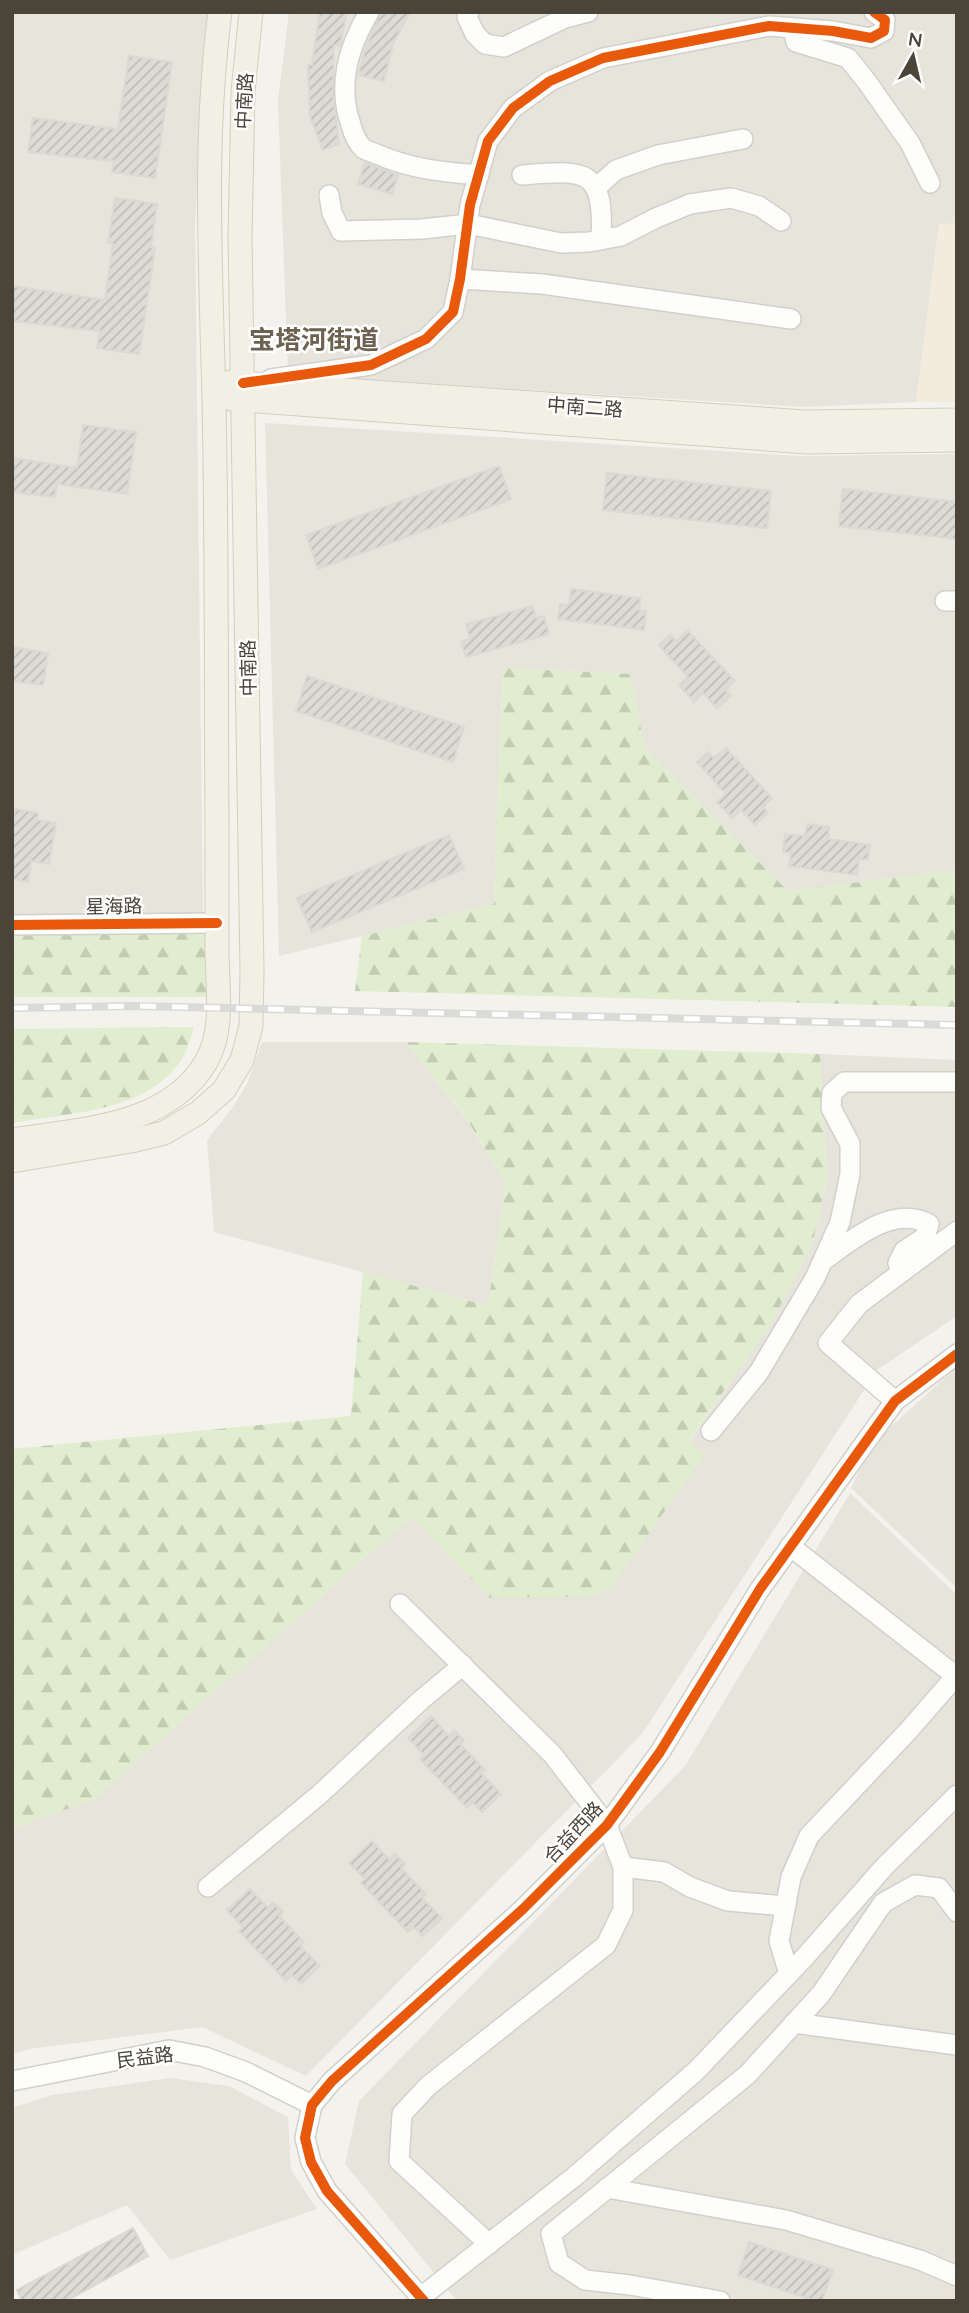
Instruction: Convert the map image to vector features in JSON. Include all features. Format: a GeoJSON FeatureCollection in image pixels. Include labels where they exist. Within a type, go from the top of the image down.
{"type":"FeatureCollection","features":[{"type":"Feature","properties":{"kind":"main road","name":"中南路"},"geometry":{"type":"LineString","coordinates":[[12,1140],[134,1118],[160,1107],[182,1093],[197,1076],[215,1044],[217,923],[210,147],[220,12]]}},
{"type":"Feature","properties":{"kind":"main road","name":"中南路"},"geometry":{"type":"LineString","coordinates":[[12,1161],[164,1133],[198,1113],[224,1090],[242,1060],[251,1026],[240,237],[243,91],[251,12]]}},
{"type":"Feature","properties":{"kind":"main road","name":"中南二路"},"geometry":{"type":"LineString","coordinates":[[213,390],[805,422],[957,420]]}},
{"type":"Feature","properties":{"kind":"main road","name":"中南二路"},"geometry":{"type":"LineString","coordinates":[[243,391],[807,442],[957,440]]}},
{"type":"Feature","properties":{"kind":"street"},"geometry":{"type":"LineString","coordinates":[[369,12],[354,38],[344,80],[346,109],[354,136],[363,148],[397,163],[428,171],[479,175]]}},
{"type":"Feature","properties":{"kind":"street"},"geometry":{"type":"LineString","coordinates":[[469,12],[467,17],[475,34],[485,44],[504,47],[565,18],[588,12]]}},
{"type":"Feature","properties":{"kind":"street"},"geometry":{"type":"LineString","coordinates":[[243,391],[371,365],[426,339],[453,312],[470,205],[488,141],[513,108],[550,81],[603,58],[769,26],[833,31],[871,38],[884,31],[885,20],[874,12]]}},
{"type":"Feature","properties":{"kind":"street"},"geometry":{"type":"LineString","coordinates":[[793,28],[796,42],[848,58],[910,143],[929,183]]}},
{"type":"Feature","properties":{"kind":"street"},"geometry":{"type":"LineString","coordinates":[[596,188],[616,170],[658,155],[743,139]]}},
{"type":"Feature","properties":{"kind":"street"},"geometry":{"type":"LineString","coordinates":[[522,175],[564,172],[583,174],[596,188],[602,208],[601,240]]}},
{"type":"Feature","properties":{"kind":"street"},"geometry":{"type":"LineString","coordinates":[[329,195],[332,213],[341,231],[468,225],[561,243],[601,240],[621,236],[690,204],[731,198],[759,206],[781,221]]}},
{"type":"Feature","properties":{"kind":"street"},"geometry":{"type":"LineString","coordinates":[[460,279],[542,284],[791,320]]}},
{"type":"Feature","properties":{"kind":"street","name":"星海路"},"geometry":{"type":"LineString","coordinates":[[12,925],[217,923]]}},
{"type":"Feature","properties":{"kind":"street"},"geometry":{"type":"LineString","coordinates":[[711,1431],[759,1372],[823,1260],[840,1223],[850,1174],[850,1144],[831,1108],[832,1093],[844,1082],[957,1082]]}},
{"type":"Feature","properties":{"kind":"street"},"geometry":{"type":"LineString","coordinates":[[823,1260],[866,1230],[894,1220],[918,1218],[929,1224],[925,1237],[904,1251],[898,1263],[901,1272]]}},
{"type":"Feature","properties":{"kind":"street"},"geometry":{"type":"LineString","coordinates":[[895,1401],[828,1343],[859,1304],[957,1231]]}},
{"type":"Feature","properties":{"kind":"street","name":"合益西路"},"geometry":{"type":"LineString","coordinates":[[422,2299],[327,2191],[311,2162],[305,2138],[312,2105],[332,2081],[523,1909],[607,1825],[660,1752],[760,1588],[895,1401],[957,1354]]}},
{"type":"Feature","properties":{"kind":"street"},"geometry":{"type":"LineString","coordinates":[[789,1974],[779,1941],[791,1877],[809,1836],[956,1676],[790,1546]]}},
{"type":"Feature","properties":{"kind":"street"},"geometry":{"type":"LineString","coordinates":[[400,1604],[552,1754],[607,1825],[623,1867],[623,1910],[606,1945],[428,2086],[402,2114],[400,2161],[489,2244]]}},
{"type":"Feature","properties":{"kind":"street"},"geometry":{"type":"LineString","coordinates":[[208,1887],[319,1795],[421,1700],[463,1665]]}},
{"type":"Feature","properties":{"kind":"street"},"geometry":{"type":"LineString","coordinates":[[422,2299],[574,2177],[696,2071],[789,1974],[885,1866],[957,1795]]}},
{"type":"Feature","properties":{"kind":"street"},"geometry":{"type":"LineString","coordinates":[[623,1867],[664,1872],[691,1887],[728,1901],[786,1906]]}},
{"type":"Feature","properties":{"kind":"street"},"geometry":{"type":"LineString","coordinates":[[720,2301],[584,2280],[559,2263],[551,2234],[747,2075],[821,1994],[883,1903],[915,1885],[939,1888],[957,1912]]}},
{"type":"Feature","properties":{"kind":"street"},"geometry":{"type":"LineString","coordinates":[[794,2023],[957,2045]]}},
{"type":"Feature","properties":{"kind":"street","name":"民益路"},"geometry":{"type":"LineString","coordinates":[[12,2081],[169,2050],[226,2064],[312,2105]]}},
{"type":"Feature","properties":{"kind":"street"},"geometry":{"type":"LineString","coordinates":[[607,2188],[786,2220],[920,2260],[957,2276]]}},
{"type":"Feature","properties":{"kind":"shaded area"},"geometry":{"type":"Polygon","coordinates":[[[12,12],[208,12],[195,224],[203,917],[12,918],[12,12]]]}},
{"type":"Feature","properties":{"kind":"shaded area"},"geometry":{"type":"Polygon","coordinates":[[[289,12],[957,12],[957,223],[939,225],[916,402],[803,407],[288,375],[278,101],[289,12]]]}},
{"type":"Feature","properties":{"kind":"shaded area"},"geometry":{"type":"Polygon","coordinates":[[[957,223],[957,402],[916,402],[939,224],[957,223]]]}},
{"type":"Feature","properties":{"kind":"shaded area"},"geometry":{"type":"Polygon","coordinates":[[[265,423],[800,456],[957,454],[957,870],[788,891],[645,749],[630,674],[503,668],[494,904],[279,956],[265,423]]]}},
{"type":"Feature","properties":{"kind":"shaded area"},"geometry":{"type":"Polygon","coordinates":[[[262,1042],[405,1042],[461,1111],[506,1183],[488,1306],[214,1232],[207,1140],[247,1084],[262,1042]]]}},
{"type":"Feature","properties":{"kind":"shaded area"},"geometry":{"type":"Polygon","coordinates":[[[820,1054],[957,1060],[957,1316],[877,1370],[642,1734],[306,2076],[202,2027],[29,2049],[12,2054],[12,1828],[93,1800],[412,1516],[490,1598],[704,1454],[689,1442],[772,1322],[813,1241],[827,1178],[820,1054]]]}},
{"type":"Feature","properties":{"kind":"shaded area"},"geometry":{"type":"Polygon","coordinates":[[[957,1367],[957,1588],[851,1488],[873,1443],[957,1367]]]}},
{"type":"Feature","properties":{"kind":"shaded area"},"geometry":{"type":"Polygon","coordinates":[[[850,1493],[957,1595],[957,2301],[457,2301],[345,2164],[359,2101],[685,1766],[850,1493]]]}},
{"type":"Feature","properties":{"kind":"shaded area"},"geometry":{"type":"Polygon","coordinates":[[[170,2078],[229,2086],[288,2117],[291,2170],[317,2209],[170,2260],[127,2205],[12,2255],[12,2108],[52,2095],[170,2078]]]}},
{"type":"Feature","properties":{"kind":"green space"},"geometry":{"type":"Polygon","coordinates":[[[503,668],[630,674],[645,749],[788,891],[957,870],[957,1007],[355,991],[362,936],[494,904],[503,668]]]}},
{"type":"Feature","properties":{"kind":"green space"},"geometry":{"type":"Polygon","coordinates":[[[205,927],[206,997],[12,997],[12,931],[205,927]]]}},
{"type":"Feature","properties":{"kind":"green space"},"geometry":{"type":"Polygon","coordinates":[[[194,1027],[183,1057],[169,1075],[151,1089],[106,1107],[12,1123],[12,1029],[194,1027]]]}},
{"type":"Feature","properties":{"kind":"green space"},"geometry":{"type":"Polygon","coordinates":[[[405,1042],[820,1054],[827,1178],[813,1241],[772,1322],[689,1441],[705,1454],[611,1587],[594,1596],[490,1598],[411,1517],[93,1800],[12,1828],[12,1449],[351,1416],[363,1272],[488,1306],[506,1183],[461,1110],[405,1042]]]}},
{"type":"Feature","properties":{"kind":"building"},"geometry":{"type":"Polygon","coordinates":[[[320,12],[347,12],[340,46],[334,45],[333,96],[339,144],[323,150],[310,117],[308,65],[312,65],[320,12]]]}},
{"type":"Feature","properties":{"kind":"building"},"geometry":{"type":"Polygon","coordinates":[[[381,12],[410,12],[393,44],[384,81],[358,75],[367,44],[381,12]]]}},
{"type":"Feature","properties":{"kind":"building"},"geometry":{"type":"Polygon","coordinates":[[[129,56],[172,62],[155,178],[112,172],[114,161],[28,152],[33,118],[118,129],[129,56]]]}},
{"type":"Feature","properties":{"kind":"building"},"geometry":{"type":"Polygon","coordinates":[[[365,163],[398,175],[392,194],[358,184],[365,163]]]}},
{"type":"Feature","properties":{"kind":"building"},"geometry":{"type":"Polygon","coordinates":[[[115,198],[157,204],[151,247],[155,248],[139,354],[97,348],[100,331],[12,321],[12,286],[105,300],[113,244],[108,243],[115,198]]]}},
{"type":"Feature","properties":{"kind":"building"},"geometry":{"type":"Polygon","coordinates":[[[83,425],[136,432],[127,494],[57,484],[55,497],[12,492],[12,458],[77,468],[83,425]]]}},
{"type":"Feature","properties":{"kind":"building"},"geometry":{"type":"Polygon","coordinates":[[[499,466],[511,499],[318,569],[306,535],[499,466]]]}},
{"type":"Feature","properties":{"kind":"building"},"geometry":{"type":"Polygon","coordinates":[[[607,473],[771,491],[767,528],[603,510],[607,473]]]}},
{"type":"Feature","properties":{"kind":"building"},"geometry":{"type":"Polygon","coordinates":[[[843,489],[957,502],[957,539],[839,526],[843,489]]]}},
{"type":"Feature","properties":{"kind":"building"},"geometry":{"type":"Polygon","coordinates":[[[571,589],[640,598],[639,610],[646,611],[644,630],[558,619],[560,604],[569,605],[571,589]]]}},
{"type":"Feature","properties":{"kind":"building"},"geometry":{"type":"Polygon","coordinates":[[[533,606],[536,618],[544,616],[549,634],[466,657],[461,642],[470,639],[466,624],[533,606]]]}},
{"type":"Feature","properties":{"kind":"building"},"geometry":{"type":"Polygon","coordinates":[[[688,631],[735,681],[725,690],[731,696],[717,708],[703,693],[694,702],[679,685],[688,677],[659,645],[670,635],[676,641],[688,631]]]}},
{"type":"Feature","properties":{"kind":"building"},"geometry":{"type":"Polygon","coordinates":[[[12,647],[48,653],[43,685],[12,681],[12,647]]]}},
{"type":"Feature","properties":{"kind":"building"},"geometry":{"type":"Polygon","coordinates":[[[307,676],[464,727],[453,762],[296,711],[307,676]]]}},
{"type":"Feature","properties":{"kind":"building"},"geometry":{"type":"Polygon","coordinates":[[[726,748],[772,798],[763,807],[768,813],[755,825],[741,810],[732,818],[717,802],[726,794],[697,762],[708,752],[714,758],[726,748]]]}},
{"type":"Feature","properties":{"kind":"building"},"geometry":{"type":"Polygon","coordinates":[[[15,809],[38,813],[37,820],[56,823],[49,864],[31,861],[28,882],[12,879],[12,828],[15,809]]]}},
{"type":"Feature","properties":{"kind":"building"},"geometry":{"type":"Polygon","coordinates":[[[807,824],[829,827],[828,839],[870,845],[868,860],[859,859],[857,875],[789,866],[791,853],[783,852],[785,834],[805,836],[807,824]]]}},
{"type":"Feature","properties":{"kind":"building"},"geometry":{"type":"Polygon","coordinates":[[[449,835],[464,869],[312,932],[297,898],[449,835]]]}},
{"type":"Feature","properties":{"kind":"building"},"geometry":{"type":"Polygon","coordinates":[[[431,1716],[449,1736],[454,1730],[464,1740],[460,1744],[485,1770],[481,1773],[501,1794],[482,1812],[473,1803],[467,1808],[420,1759],[424,1755],[408,1738],[431,1716]]]}},
{"type":"Feature","properties":{"kind":"building"},"geometry":{"type":"Polygon","coordinates":[[[372,1841],[390,1860],[395,1854],[405,1864],[401,1868],[426,1894],[422,1898],[442,1918],[423,1936],[414,1927],[408,1932],[361,1883],[365,1879],[349,1863],[372,1841]]]}},
{"type":"Feature","properties":{"kind":"building"},"geometry":{"type":"Polygon","coordinates":[[[250,1889],[268,1908],[273,1902],[283,1912],[279,1916],[304,1942],[300,1946],[320,1966],[301,1984],[292,1975],[286,1981],[239,1931],[243,1927],[227,1910],[250,1889]]]}},
{"type":"Feature","properties":{"kind":"building"},"geometry":{"type":"Polygon","coordinates":[[[133,2228],[148,2256],[66,2301],[22,2301],[17,2290],[133,2228]]]}},
{"type":"Feature","properties":{"kind":"building"},"geometry":{"type":"Polygon","coordinates":[[[749,2242],[833,2270],[822,2301],[738,2275],[749,2242]]]}},
{"type":"Feature","properties":{"kind":"railway"},"geometry":{"type":"LineString","coordinates":[[12,1008],[136,1006],[957,1025]]}},
{"type":"Feature","properties":{"kind":"cycle path"},"geometry":{"type":"LineString","coordinates":[[243,383],[371,365],[426,339],[453,312],[470,205],[488,141],[513,108],[550,81],[603,58],[769,26],[833,31],[871,38],[884,31],[885,20],[874,12]]}},
{"type":"Feature","properties":{"kind":"cycle path"},"geometry":{"type":"LineString","coordinates":[[12,925],[217,923]]}},
{"type":"Feature","properties":{"kind":"cycle path"},"geometry":{"type":"LineString","coordinates":[[424,2301],[327,2191],[311,2162],[305,2138],[312,2105],[332,2081],[523,1909],[607,1825],[660,1752],[760,1589],[895,1401],[957,1354]]}},
{"type":"Feature","properties":{"kind":"district","name":"宝塔河街道"},"geometry":{"type":"Point","coordinates":[314,339]}}]}
